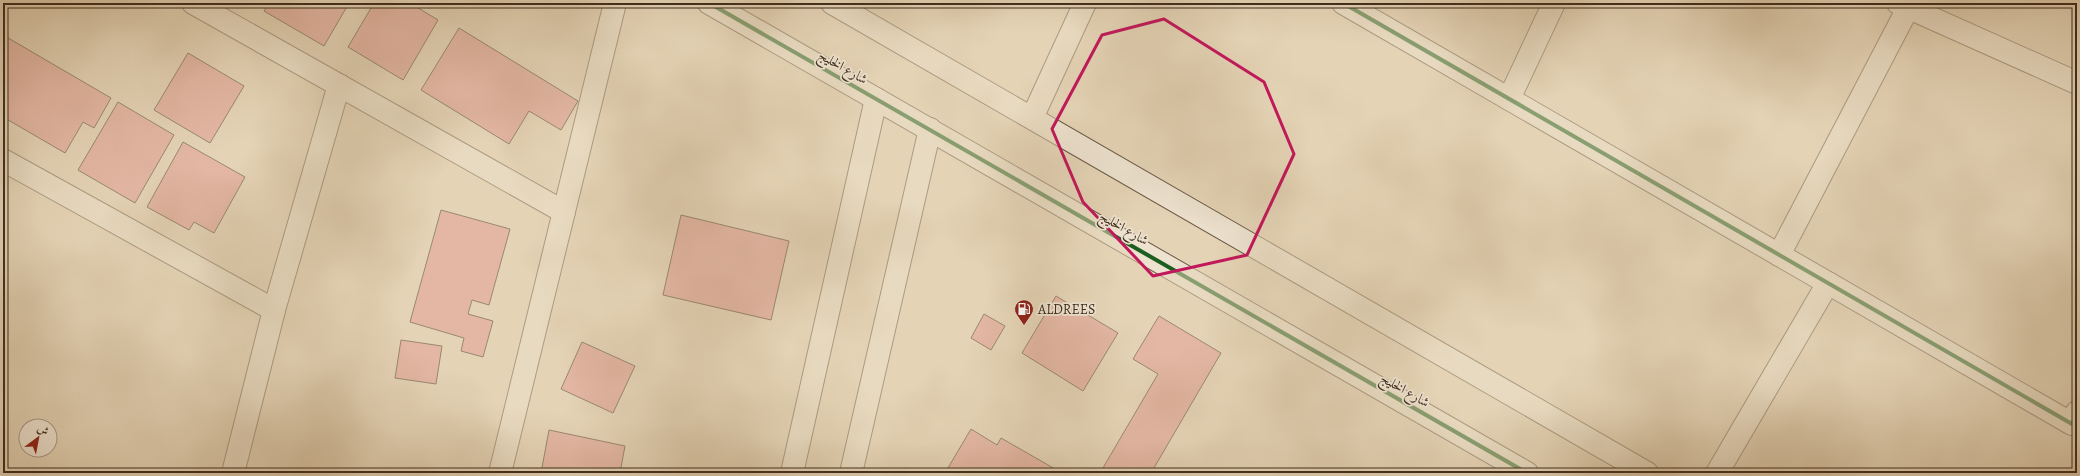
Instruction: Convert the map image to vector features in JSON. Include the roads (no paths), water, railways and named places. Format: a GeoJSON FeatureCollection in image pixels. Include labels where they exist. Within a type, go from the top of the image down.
{"type":"FeatureCollection","features":[{"type":"Feature","properties":{"kind":"street"},"geometry":{"type":"LineString","coordinates":[[194,3],[564,212]]}},
{"type":"Feature","properties":{"kind":"street"},"geometry":{"type":"LineString","coordinates":[[500,473],[615,3]]}},
{"type":"Feature","properties":{"kind":"street","name":"شارع الخليج"},"geometry":{"type":"LineString","coordinates":[[709,3],[1527,473]]}},
{"type":"Feature","properties":{"kind":"street"},"geometry":{"type":"LineString","coordinates":[[832,3],[1647,473]]}},
{"type":"Feature","properties":{"kind":"street"},"geometry":{"type":"LineString","coordinates":[[1032,118],[1085,3]]}},
{"type":"Feature","properties":{"kind":"street"},"geometry":{"type":"LineString","coordinates":[[1343,3],[2072,424],[2077,412]]}},
{"type":"Feature","properties":{"kind":"street"},"geometry":{"type":"LineString","coordinates":[[1509,99],[1554,3]]}},
{"type":"Feature","properties":{"kind":"street"},"geometry":{"type":"LineString","coordinates":[[1779,255],[1903,5],[2077,83]]}},
{"type":"Feature","properties":{"kind":"street"},"geometry":{"type":"LineString","coordinates":[[233,473],[274,310],[339,85]]}},
{"type":"Feature","properties":{"kind":"street"},"geometry":{"type":"LineString","coordinates":[[792,473],[876,99]]}},
{"type":"Feature","properties":{"kind":"street"},"geometry":{"type":"LineString","coordinates":[[851,473],[930,130]]}},
{"type":"Feature","properties":{"kind":"street"},"geometry":{"type":"LineString","coordinates":[[3,160],[274,310]]}},
{"type":"Feature","properties":{"kind":"street"},"geometry":{"type":"LineString","coordinates":[[1717,473],[1828,283]]}},
{"type":"Feature","properties":{"kind":"place","name":"ALDREES"},"geometry":{"type":"Point","coordinates":[1024,326]}}]}
